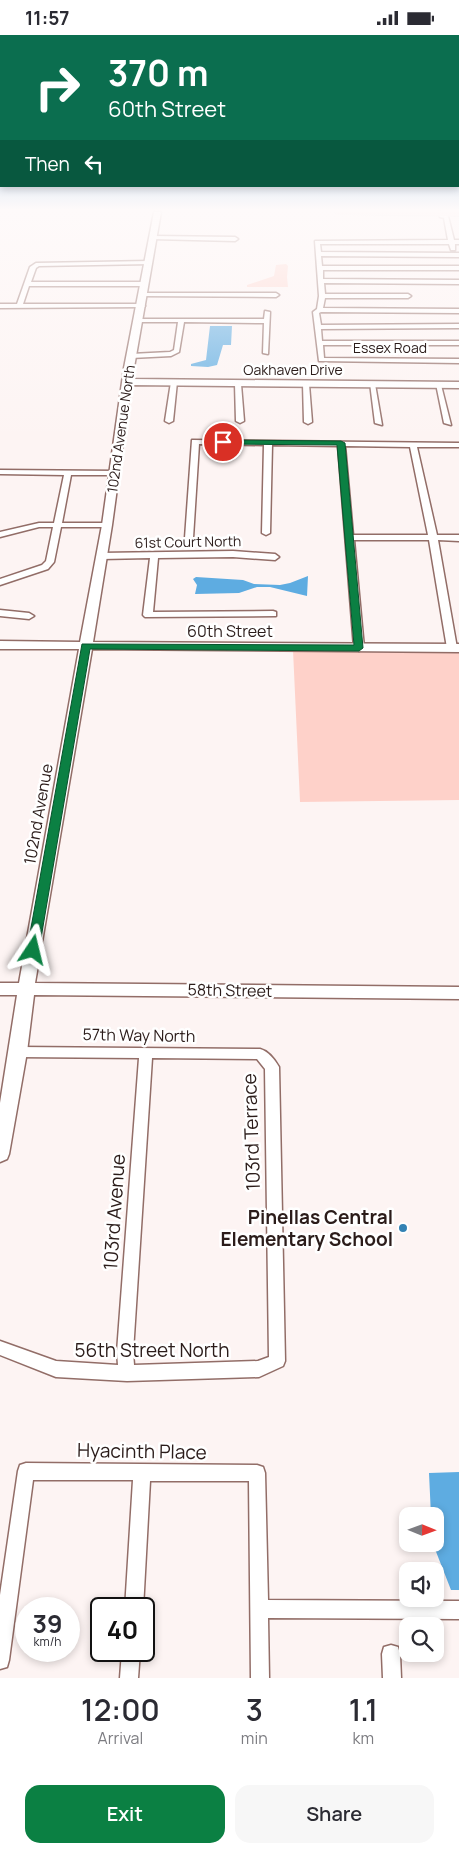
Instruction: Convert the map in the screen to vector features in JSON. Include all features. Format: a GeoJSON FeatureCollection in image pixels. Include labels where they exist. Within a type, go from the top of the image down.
{"type":"FeatureCollection","features":[{"type":"Feature","properties":{"kind":"street"},"geometry":{"type":"LineString","coordinates":[[19,306],[25,289]]}},
{"type":"Feature","properties":{"kind":"street"},"geometry":{"type":"LineString","coordinates":[[136,289],[276,295]]}},
{"type":"Feature","properties":{"kind":"street","name":"102nd Avenue North"},"geometry":{"type":"LineString","coordinates":[[85,646],[115,473],[131,355],[144,289]]}},
{"type":"Feature","properties":{"kind":"street"},"geometry":{"type":"LineString","coordinates":[[321,289],[320,310],[316,312],[319,343],[459,343]]}},
{"type":"Feature","properties":{"kind":"street"},"geometry":{"type":"LineString","coordinates":[[407,289],[411,311]]}},
{"type":"Feature","properties":{"kind":"street"},"geometry":{"type":"LineString","coordinates":[[322,295],[408,296]]}},
{"type":"Feature","properties":{"kind":"street"},"geometry":{"type":"LineString","coordinates":[[0,306],[142,306]]}},
{"type":"Feature","properties":{"kind":"street"},"geometry":{"type":"LineString","coordinates":[[320,310],[459,311]]}},
{"type":"Feature","properties":{"kind":"street"},"geometry":{"type":"LineString","coordinates":[[266,353],[267,312]]}},
{"type":"Feature","properties":{"kind":"street"},"geometry":{"type":"LineString","coordinates":[[138,320],[266,321]]}},
{"type":"Feature","properties":{"kind":"street"},"geometry":{"type":"LineString","coordinates":[[131,355],[171,354],[177,351],[180,321]]}},
{"type":"Feature","properties":{"kind":"street"},"geometry":{"type":"LineString","coordinates":[[317,327],[459,327]]}},
{"type":"Feature","properties":{"kind":"street","name":"Essex Road"},"geometry":{"type":"LineString","coordinates":[[319,343],[321,360],[459,361]]}},
{"type":"Feature","properties":{"kind":"street","name":"Oakhaven Drive"},"geometry":{"type":"LineString","coordinates":[[127,382],[459,385]]}},
{"type":"Feature","properties":{"kind":"street"},"geometry":{"type":"LineString","coordinates":[[169,421],[174,382]]}},
{"type":"Feature","properties":{"kind":"street"},"geometry":{"type":"LineString","coordinates":[[238,383],[240,421]]}},
{"type":"Feature","properties":{"kind":"street"},"geometry":{"type":"LineString","coordinates":[[306,384],[308,422]]}},
{"type":"Feature","properties":{"kind":"street"},"geometry":{"type":"LineString","coordinates":[[372,384],[380,423]]}},
{"type":"Feature","properties":{"kind":"street"},"geometry":{"type":"LineString","coordinates":[[438,385],[448,423]]}},
{"type":"Feature","properties":{"kind":"street"},"geometry":{"type":"LineString","coordinates":[[189,539],[195,442],[459,445]]}},
{"type":"Feature","properties":{"kind":"street"},"geometry":{"type":"LineString","coordinates":[[266,533],[268,442]]}},
{"type":"Feature","properties":{"kind":"street"},"geometry":{"type":"LineString","coordinates":[[341,443],[359,648]]}},
{"type":"Feature","properties":{"kind":"street"},"geometry":{"type":"LineString","coordinates":[[413,444],[456,648]]}},
{"type":"Feature","properties":{"kind":"street"},"geometry":{"type":"LineString","coordinates":[[0,472],[115,473]]}},
{"type":"Feature","properties":{"kind":"street"},"geometry":{"type":"LineString","coordinates":[[0,582],[45,567],[50,562],[68,473]]}},
{"type":"Feature","properties":{"kind":"street"},"geometry":{"type":"LineString","coordinates":[[0,535],[39,525],[106,525]]}},
{"type":"Feature","properties":{"kind":"street"},"geometry":{"type":"LineString","coordinates":[[349,537],[459,538]]}},
{"type":"Feature","properties":{"kind":"street","name":"61st Court North"},"geometry":{"type":"LineString","coordinates":[[101,556],[154,557],[233,554],[275,557]]}},
{"type":"Feature","properties":{"kind":"street"},"geometry":{"type":"LineString","coordinates":[[154,557],[148,615],[273,615]]}},
{"type":"Feature","properties":{"kind":"street"},"geometry":{"type":"LineString","coordinates":[[0,613],[28,615]]}},
{"type":"Feature","properties":{"kind":"street","name":"60th Street"},"geometry":{"type":"LineString","coordinates":[[0,645],[456,648]]}},
{"type":"Feature","properties":{"kind":"street","name":"102nd Avenue"},"geometry":{"type":"LineString","coordinates":[[26,989],[85,646]]}},
{"type":"Feature","properties":{"kind":"street","name":"58th Street"},"geometry":{"type":"LineString","coordinates":[[0,989],[459,993]]}},
{"type":"Feature","properties":{"kind":"street"},"geometry":{"type":"LineString","coordinates":[[0,1154],[18,1052],[26,989]]}},
{"type":"Feature","properties":{"kind":"street","name":"57th Way North"},"geometry":{"type":"LineString","coordinates":[[18,1052],[260,1054]]}},
{"type":"Feature","properties":{"kind":"street","name":"103rd Avenue"},"geometry":{"type":"LineString","coordinates":[[126,1373],[124,1352],[146,1053]]}},
{"type":"Feature","properties":{"kind":"street","name":"103rd Terrace"},"geometry":{"type":"LineString","coordinates":[[260,1054],[272,1067],[277,1361]]}},
{"type":"Feature","properties":{"kind":"street","name":"56th Street North"},"geometry":{"type":"LineString","coordinates":[[0,1348],[56,1369],[126,1373],[258,1369],[277,1361]]}},
{"type":"Feature","properties":{"kind":"street","name":"Hyacinth Place"},"geometry":{"type":"LineString","coordinates":[[0,1660],[26,1471],[257,1473],[260,1609]]}},
{"type":"Feature","properties":{"kind":"street"},"geometry":{"type":"LineString","coordinates":[[135,1597],[142,1471]]}},
{"type":"Feature","properties":{"kind":"street"},"geometry":{"type":"LineString","coordinates":[[260,1678],[260,1609],[459,1610]]}},
{"type":"Feature","properties":{"kind":"street"},"geometry":{"type":"LineString","coordinates":[[391,1654],[392,1678]]}},
{"type":"Feature","properties":{"kind":"street"},"geometry":{"type":"LineString","coordinates":[[129,1678],[130,1662]]}},
{"type":"Feature","properties":{"kind":"shaded area"},"geometry":{"type":"Polygon","coordinates":[[[293,650],[459,650],[459,800],[300,802],[293,650]]]}},
{"type":"Feature","properties":{"kind":"water"},"geometry":{"type":"Polygon","coordinates":[[[210,326],[232,326],[231,345],[223,345],[217,365],[208,367],[191,366],[191,364],[206,360],[210,326]]]}},
{"type":"Feature","properties":{"kind":"water"},"geometry":{"type":"Polygon","coordinates":[[[308,576],[307,596],[270,587],[257,587],[239,593],[195,594],[197,585],[193,579],[196,577],[243,580],[254,584],[280,585],[308,576]]]}},
{"type":"Feature","properties":{"kind":"water"},"geometry":{"type":"Polygon","coordinates":[[[459,1472],[459,1590],[451,1590],[444,1572],[444,1562],[440,1562],[437,1553],[444,1553],[444,1507],[431,1507],[429,1473],[459,1472]]]}},
{"type":"Feature","properties":{"kind":"place","name":"Pinellas Central Elementary School"},"geometry":{"type":"Point","coordinates":[403,1228]}},
{"type":"Feature","properties":{"kind":"route"},"geometry":{"type":"LineString","coordinates":[[33,950],[85,646],[359,648],[341,443],[223,442]]}}]}
